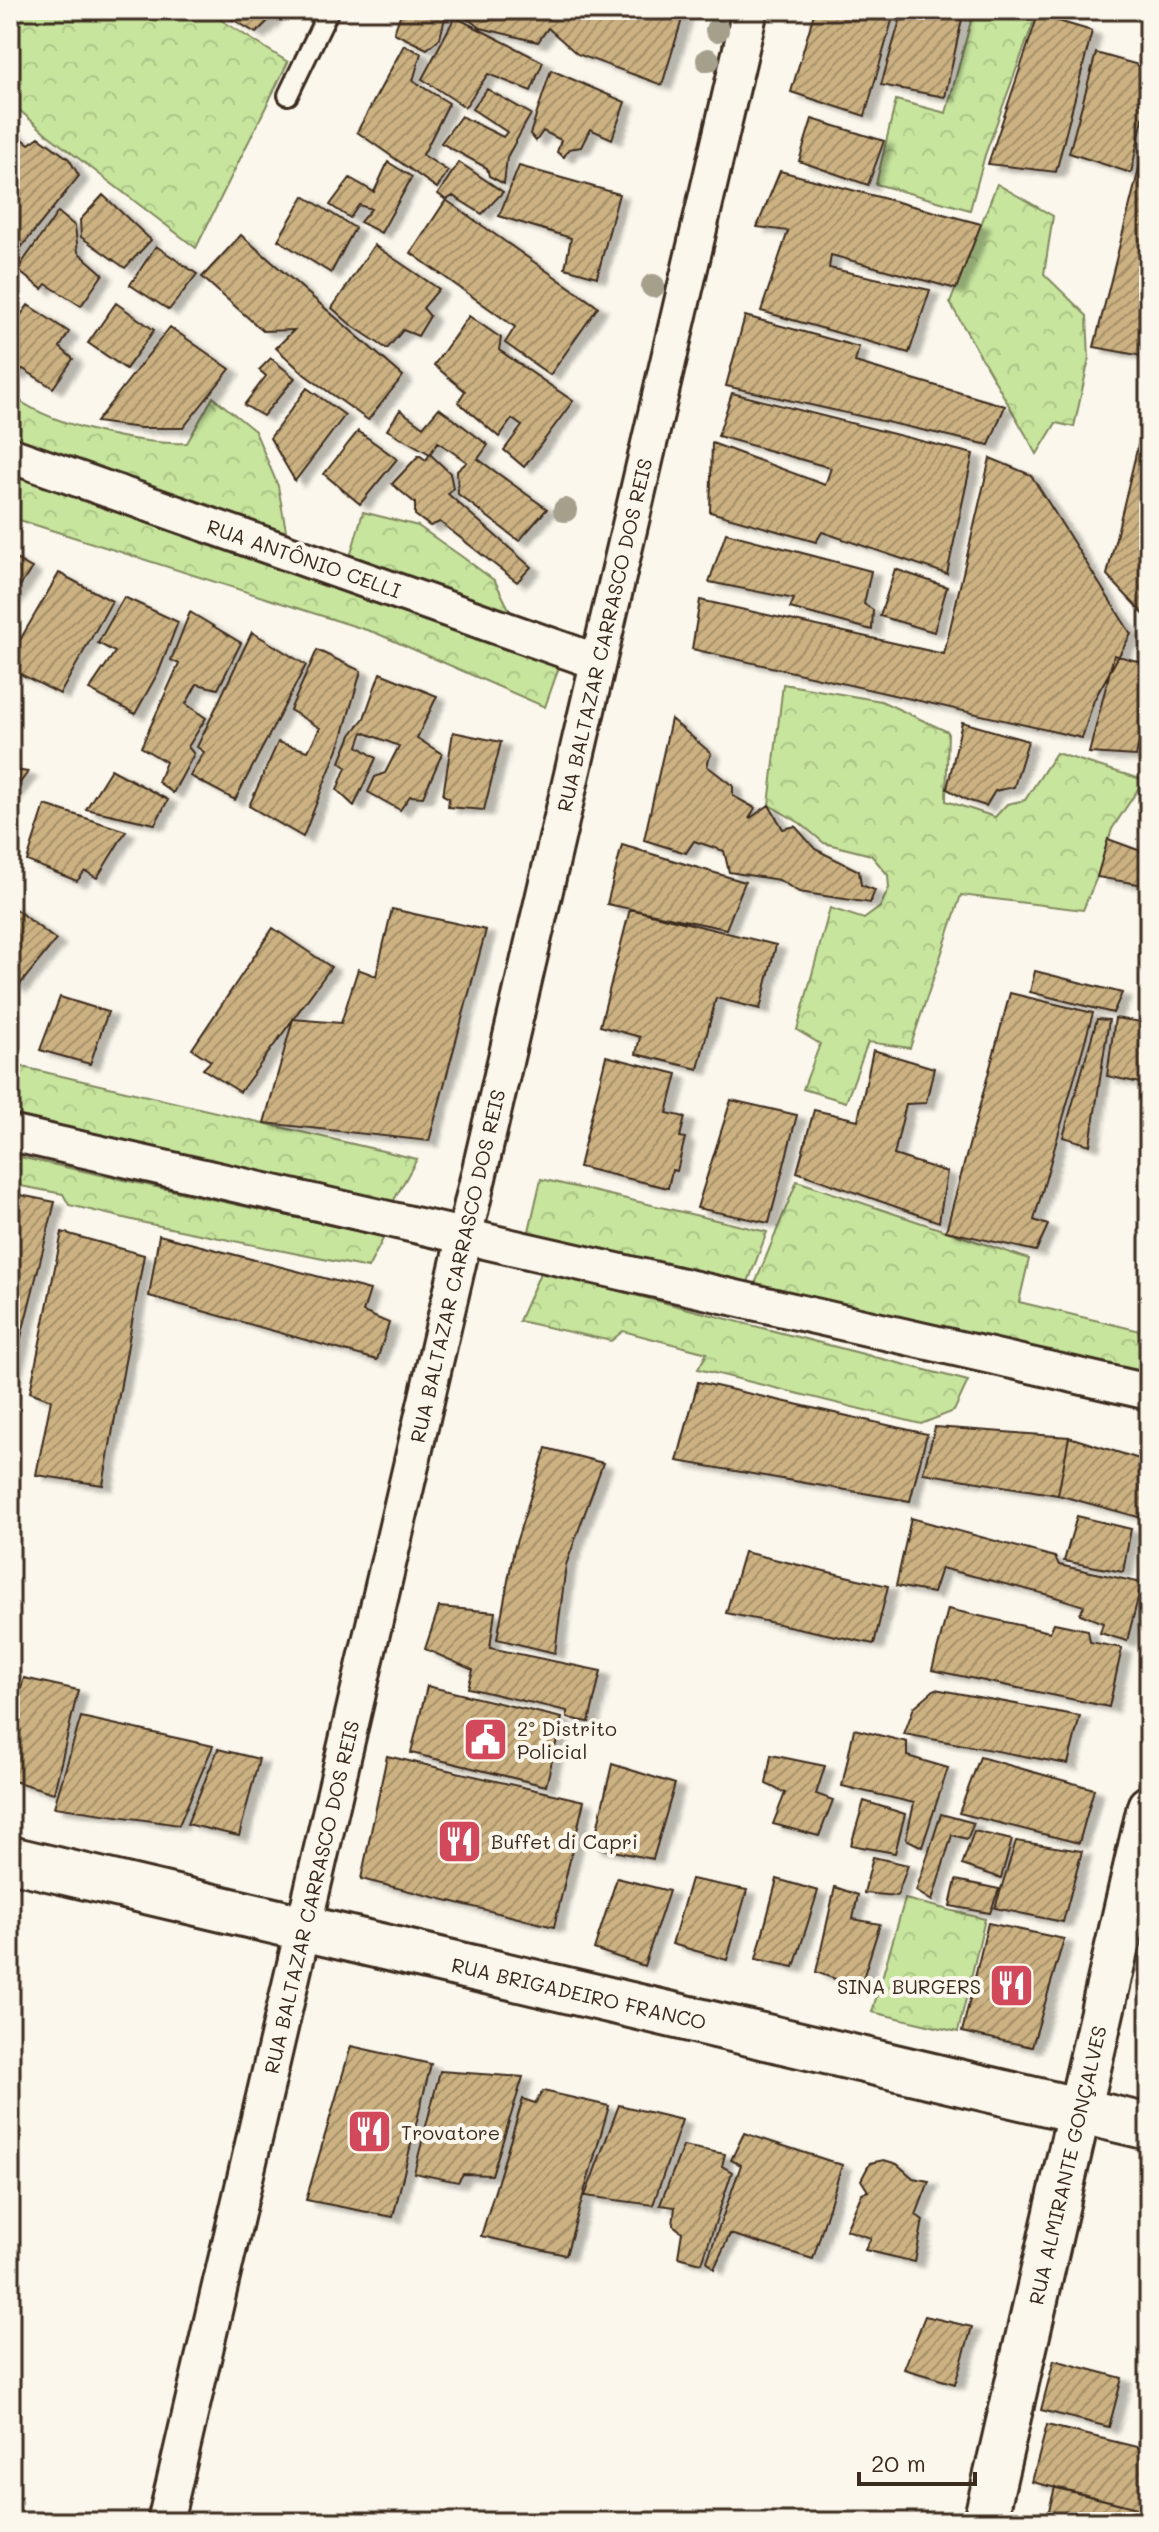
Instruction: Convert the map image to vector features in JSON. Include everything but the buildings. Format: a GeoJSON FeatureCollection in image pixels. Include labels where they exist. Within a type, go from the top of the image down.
{"type":"FeatureCollection","features":[{"type":"Feature","properties":{"kind":"main road","name":"RUA BRIGADEIRO FRANCO"},"geometry":{"type":"LineString","coordinates":[[10,1859],[1149,2127]]}},
{"type":"Feature","properties":{"kind":"street","name":"RUA BALTAZAR CARRASCO DOS REIS"},"geometry":{"type":"LineString","coordinates":[[165,2522],[750,10]]}},
{"type":"Feature","properties":{"kind":"street","name":"RUA ANTÔNIO CELLI"},"geometry":{"type":"LineString","coordinates":[[10,455],[598,662]]}},
{"type":"Feature","properties":{"kind":"street"},"geometry":{"type":"LineString","coordinates":[[10,1133],[1149,1392]]}},
{"type":"Feature","properties":{"kind":"street","name":"RUA ALMIRANTE GONÇALVES"},"geometry":{"type":"LineString","coordinates":[[985,2522],[1080,2111],[1140,1884],[1149,1807]]}},
{"type":"Feature","properties":{"kind":"lane"},"geometry":{"type":"LineString","coordinates":[[288,95],[329,10]]}},
{"type":"Feature","properties":{"kind":"green space"},"geometry":{"type":"Polygon","coordinates":[[[10,10],[122,10],[129,15],[134,10],[205,10],[288,62],[196,248],[48,135],[10,102],[10,10]]]}},
{"type":"Feature","properties":{"kind":"green space"},"geometry":{"type":"Polygon","coordinates":[[[974,10],[1038,10],[985,155],[970,210],[876,184],[896,100],[946,113],[974,10]]]}},
{"type":"Feature","properties":{"kind":"green space"},"geometry":{"type":"Polygon","coordinates":[[[997,184],[1053,216],[1044,274],[1087,316],[1089,359],[1074,427],[1056,423],[1037,454],[950,303],[997,184]]]}},
{"type":"Feature","properties":{"kind":"green space"},"geometry":{"type":"Polygon","coordinates":[[[10,393],[25,404],[68,423],[119,437],[168,443],[187,443],[213,397],[255,431],[278,486],[287,536],[10,447],[10,393]]]}},
{"type":"Feature","properties":{"kind":"green space"},"geometry":{"type":"Polygon","coordinates":[[[10,472],[559,667],[545,707],[376,633],[10,517],[10,472]]]}},
{"type":"Feature","properties":{"kind":"green space"},"geometry":{"type":"Polygon","coordinates":[[[363,512],[418,526],[461,556],[495,581],[514,619],[348,564],[363,512]]]}},
{"type":"Feature","properties":{"kind":"green space"},"geometry":{"type":"Polygon","coordinates":[[[783,684],[881,701],[948,732],[946,801],[995,817],[1007,804],[1025,800],[1056,753],[1144,780],[1112,829],[1083,910],[961,895],[910,1048],[868,1042],[846,1102],[803,1089],[820,1044],[797,1030],[830,908],[864,919],[880,907],[889,888],[888,875],[871,855],[824,843],[800,823],[769,805],[783,684]]]}},
{"type":"Feature","properties":{"kind":"green space"},"geometry":{"type":"Polygon","coordinates":[[[10,1064],[417,1159],[385,1216],[10,1137],[10,1064]]]}},
{"type":"Feature","properties":{"kind":"green space"},"geometry":{"type":"Polygon","coordinates":[[[10,1155],[384,1237],[368,1268],[145,1223],[69,1205],[63,1194],[10,1184],[10,1155]]]}},
{"type":"Feature","properties":{"kind":"green space"},"geometry":{"type":"Polygon","coordinates":[[[541,1179],[767,1232],[742,1298],[526,1244],[541,1179]]]}},
{"type":"Feature","properties":{"kind":"green space"},"geometry":{"type":"Polygon","coordinates":[[[797,1181],[1029,1259],[1019,1302],[1149,1333],[1149,1396],[748,1301],[797,1181]]]}},
{"type":"Feature","properties":{"kind":"green space"},"geometry":{"type":"Polygon","coordinates":[[[541,1271],[968,1381],[954,1411],[921,1424],[698,1369],[707,1353],[623,1331],[611,1341],[519,1321],[541,1271]]]}},
{"type":"Feature","properties":{"kind":"green space"},"geometry":{"type":"Polygon","coordinates":[[[905,1899],[985,1919],[958,2032],[872,2012],[905,1899]]]}},
{"type":"Feature","properties":{"kind":"place","name":"2º Distrito Policial"},"geometry":{"type":"Point","coordinates":[486,1740]}},
{"type":"Feature","properties":{"kind":"place","name":"Buffet di Capri"},"geometry":{"type":"Point","coordinates":[460,1841]}},
{"type":"Feature","properties":{"kind":"place","name":"SINA BURGERS"},"geometry":{"type":"Point","coordinates":[1012,1986]}},
{"type":"Feature","properties":{"kind":"place","name":"Trovatore"},"geometry":{"type":"Point","coordinates":[370,2132]}}]}
